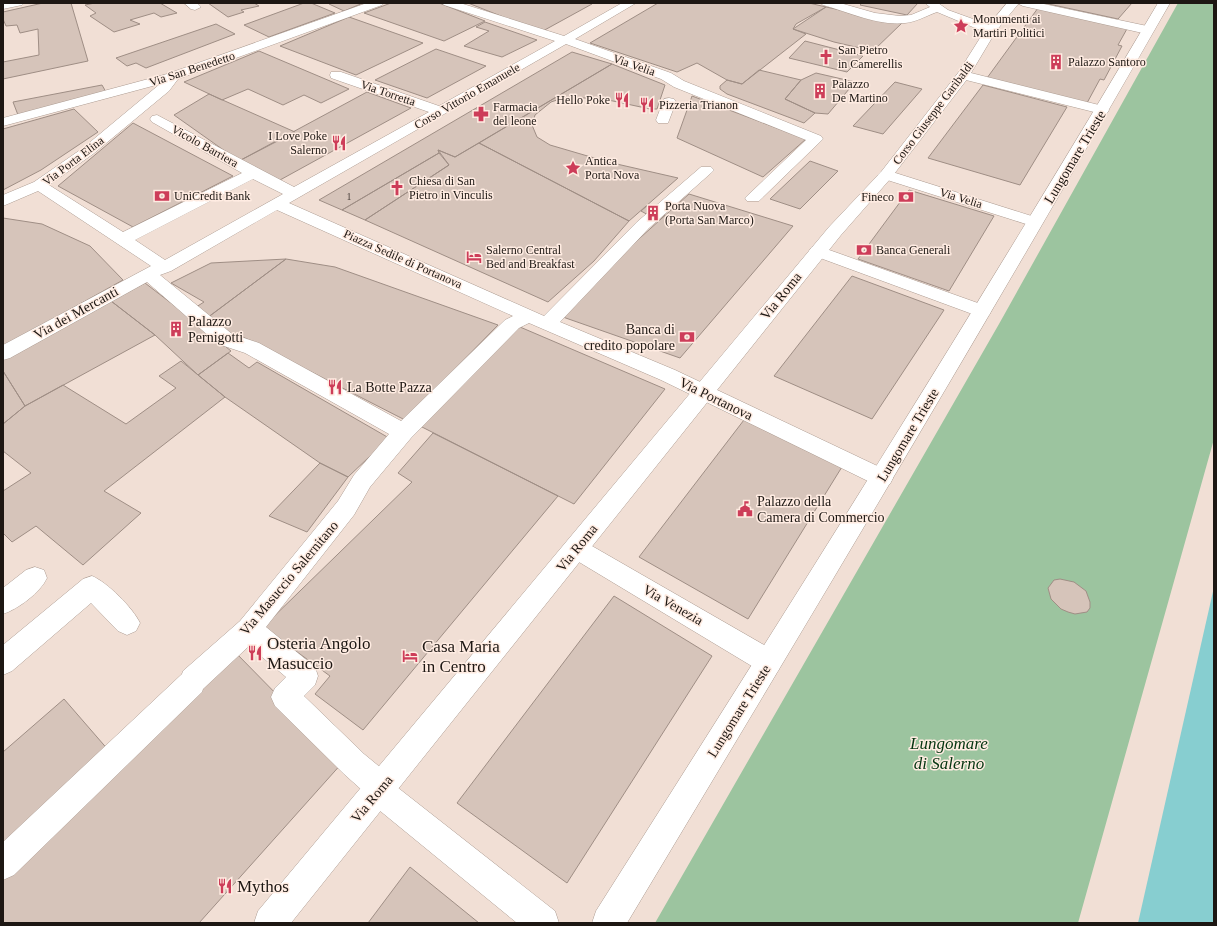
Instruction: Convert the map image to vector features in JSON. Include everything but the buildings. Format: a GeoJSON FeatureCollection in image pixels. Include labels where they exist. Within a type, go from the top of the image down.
{"type":"FeatureCollection","features":[{"type":"Feature","properties":{"kind":"street"},"geometry":{"type":"LineString","coordinates":[[3,6],[18,3]]}},
{"type":"Feature","properties":{"kind":"street","name":"Via San Benedetto"},"geometry":{"type":"LineString","coordinates":[[3,122],[172,77],[378,3]]}},
{"type":"Feature","properties":{"kind":"street","name":"Via Velia"},"geometry":{"type":"LineString","coordinates":[[448,3],[564,40],[666,76],[675,91],[816,139],[753,198]]}},
{"type":"Feature","properties":{"kind":"street","name":"Corso Vittorio Emanuele"},"geometry":{"type":"LineString","coordinates":[[300,192],[629,3]]}},
{"type":"Feature","properties":{"kind":"street"},"geometry":{"type":"LineString","coordinates":[[827,3],[901,20],[922,16],[926,11],[935,6],[958,18],[991,30]]}},
{"type":"Feature","properties":{"kind":"street"},"geometry":{"type":"LineString","coordinates":[[954,3],[952,7],[958,18]]}},
{"type":"Feature","properties":{"kind":"street","name":"Corso Giuseppe Garibaldi"},"geometry":{"type":"LineString","coordinates":[[886,175],[963,75],[991,30],[1013,3]]}},
{"type":"Feature","properties":{"kind":"street"},"geometry":{"type":"LineString","coordinates":[[1023,3],[1147,30]]}},
{"type":"Feature","properties":{"kind":"street","name":"Lungomare Trieste"},"geometry":{"type":"LineString","coordinates":[[608,923],[882,478],[1036,222],[1164,3]]}},
{"type":"Feature","properties":{"kind":"street","name":"Via Torretta"},"geometry":{"type":"LineString","coordinates":[[336,75],[440,111]]}},
{"type":"Feature","properties":{"kind":"street"},"geometry":{"type":"LineString","coordinates":[[963,75],[1102,110]]}},
{"type":"Feature","properties":{"kind":"street","name":"Via Porta Elina"},"geometry":{"type":"LineString","coordinates":[[119,236],[39,185],[88,151],[164,88],[172,77]]}},
{"type":"Feature","properties":{"kind":"street"},"geometry":{"type":"LineString","coordinates":[[663,120],[675,91]]}},
{"type":"Feature","properties":{"kind":"street","name":"Vicolo Barriera"},"geometry":{"type":"LineString","coordinates":[[157,119],[252,173]]}},
{"type":"Feature","properties":{"kind":"street"},"geometry":{"type":"LineString","coordinates":[[538,320],[706,170]]}},
{"type":"Feature","properties":{"kind":"street"},"geometry":{"type":"LineString","coordinates":[[300,192],[252,173],[119,236],[157,270],[157,283],[225,339],[252,348],[404,432]]}},
{"type":"Feature","properties":{"kind":"street","name":"Via Velia"},"geometry":{"type":"LineString","coordinates":[[886,175],[1036,222]]}},
{"type":"Feature","properties":{"kind":"street","name":"Via Roma"},"geometry":{"type":"LineString","coordinates":[[270,923],[577,549],[818,251],[886,175]]}},
{"type":"Feature","properties":{"kind":"street"},"geometry":{"type":"LineString","coordinates":[[3,201],[39,185]]}},
{"type":"Feature","properties":{"kind":"street"},"geometry":{"type":"LineString","coordinates":[[157,270],[300,192]]}},
{"type":"Feature","properties":{"kind":"street","name":"Piazza Sedile di Portanova"},"geometry":{"type":"LineString","coordinates":[[277,204],[538,320]]}},
{"type":"Feature","properties":{"kind":"street"},"geometry":{"type":"LineString","coordinates":[[818,251],[982,311]]}},
{"type":"Feature","properties":{"kind":"street","name":"Via dei Mercanti"},"geometry":{"type":"LineString","coordinates":[[3,353],[157,270]]}},
{"type":"Feature","properties":{"kind":"street","name":"Via Portanova"},"geometry":{"type":"LineString","coordinates":[[538,320],[668,375],[882,478]]}},
{"type":"Feature","properties":{"kind":"street","name":"Via Masuccio Salernitano"},"geometry":{"type":"LineString","coordinates":[[3,864],[192,683],[193,680],[249,630],[346,508],[362,480],[404,432],[512,324],[538,320]]}},
{"type":"Feature","properties":{"kind":"street","name":"Via Venezia"},"geometry":{"type":"LineString","coordinates":[[577,549],[769,662]]}},
{"type":"Feature","properties":{"kind":"street"},"geometry":{"type":"LineString","coordinates":[[3,603],[35,578]]}},
{"type":"Feature","properties":{"kind":"street"},"geometry":{"type":"LineString","coordinates":[[3,662],[92,587],[127,622]]}},
{"type":"Feature","properties":{"kind":"street"},"geometry":{"type":"LineString","coordinates":[[249,630],[304,676],[285,697],[380,789],[544,923]]}},
{"type":"Feature","properties":{"kind":"green space","name":"Lungomare di Salerno"},"geometry":{"type":"Polygon","coordinates":[[[1178,3],[1214,3],[1214,439],[1078,923],[655,923],[999,324],[1178,3]]]}},
{"type":"Feature","properties":{"kind":"water"},"geometry":{"type":"Polygon","coordinates":[[[1214,587],[1214,923],[1138,923],[1214,587]]]}},
{"type":"Feature","properties":{"kind":"place","name":"Monumenti ai Martiri Politici"},"geometry":{"type":"Point","coordinates":[961,26]}},
{"type":"Feature","properties":{"kind":"place","name":"San Pietro in Camerellis"},"geometry":{"type":"Point","coordinates":[826,57]}},
{"type":"Feature","properties":{"kind":"place","name":"Palazzo Santoro"},"geometry":{"type":"Point","coordinates":[1056,62]}},
{"type":"Feature","properties":{"kind":"place","name":"Palazzo De Martino"},"geometry":{"type":"Point","coordinates":[820,91]}},
{"type":"Feature","properties":{"kind":"place","name":"Hello Poke"},"geometry":{"type":"Point","coordinates":[622,100]}},
{"type":"Feature","properties":{"kind":"place","name":"Pizzeria Trianon"},"geometry":{"type":"Point","coordinates":[647,105]}},
{"type":"Feature","properties":{"kind":"place","name":"Farmacia del leone"},"geometry":{"type":"Point","coordinates":[481,114]}},
{"type":"Feature","properties":{"kind":"place","name":"I Love Poke Salerno"},"geometry":{"type":"Point","coordinates":[339,143]}},
{"type":"Feature","properties":{"kind":"place","name":"Antica Porta Nova"},"geometry":{"type":"Point","coordinates":[573,168]}},
{"type":"Feature","properties":{"kind":"place","name":"Chiesa di San Pietro in Vinculis"},"geometry":{"type":"Point","coordinates":[397,188]}},
{"type":"Feature","properties":{"kind":"place","name":"UniCredit Bank"},"geometry":{"type":"Point","coordinates":[162,196]}},
{"type":"Feature","properties":{"kind":"place","name":"Fineco"},"geometry":{"type":"Point","coordinates":[906,197]}},
{"type":"Feature","properties":{"kind":"place","name":"Porta Nuova (Porta San Marco)"},"geometry":{"type":"Point","coordinates":[653,213]}},
{"type":"Feature","properties":{"kind":"place","name":"Banca Generali"},"geometry":{"type":"Point","coordinates":[864,250]}},
{"type":"Feature","properties":{"kind":"place","name":"Salerno Central Bed and Breakfast"},"geometry":{"type":"Point","coordinates":[474,257]}},
{"type":"Feature","properties":{"kind":"place","name":"Palazzo Pernigotti"},"geometry":{"type":"Point","coordinates":[176,329]}},
{"type":"Feature","properties":{"kind":"place","name":"Banca di credito popolare"},"geometry":{"type":"Point","coordinates":[687,337]}},
{"type":"Feature","properties":{"kind":"place","name":"La Botte Pazza"},"geometry":{"type":"Point","coordinates":[335,387]}},
{"type":"Feature","properties":{"kind":"place","name":"Palazzo della Camera di Commercio"},"geometry":{"type":"Point","coordinates":[745,509]}},
{"type":"Feature","properties":{"kind":"place","name":"Osteria Angolo Masuccio"},"geometry":{"type":"Point","coordinates":[255,653]}},
{"type":"Feature","properties":{"kind":"place","name":"Casa Maria in Centro"},"geometry":{"type":"Point","coordinates":[410,656]}},
{"type":"Feature","properties":{"kind":"place","name":"Mythos"},"geometry":{"type":"Point","coordinates":[225,886]}}]}
